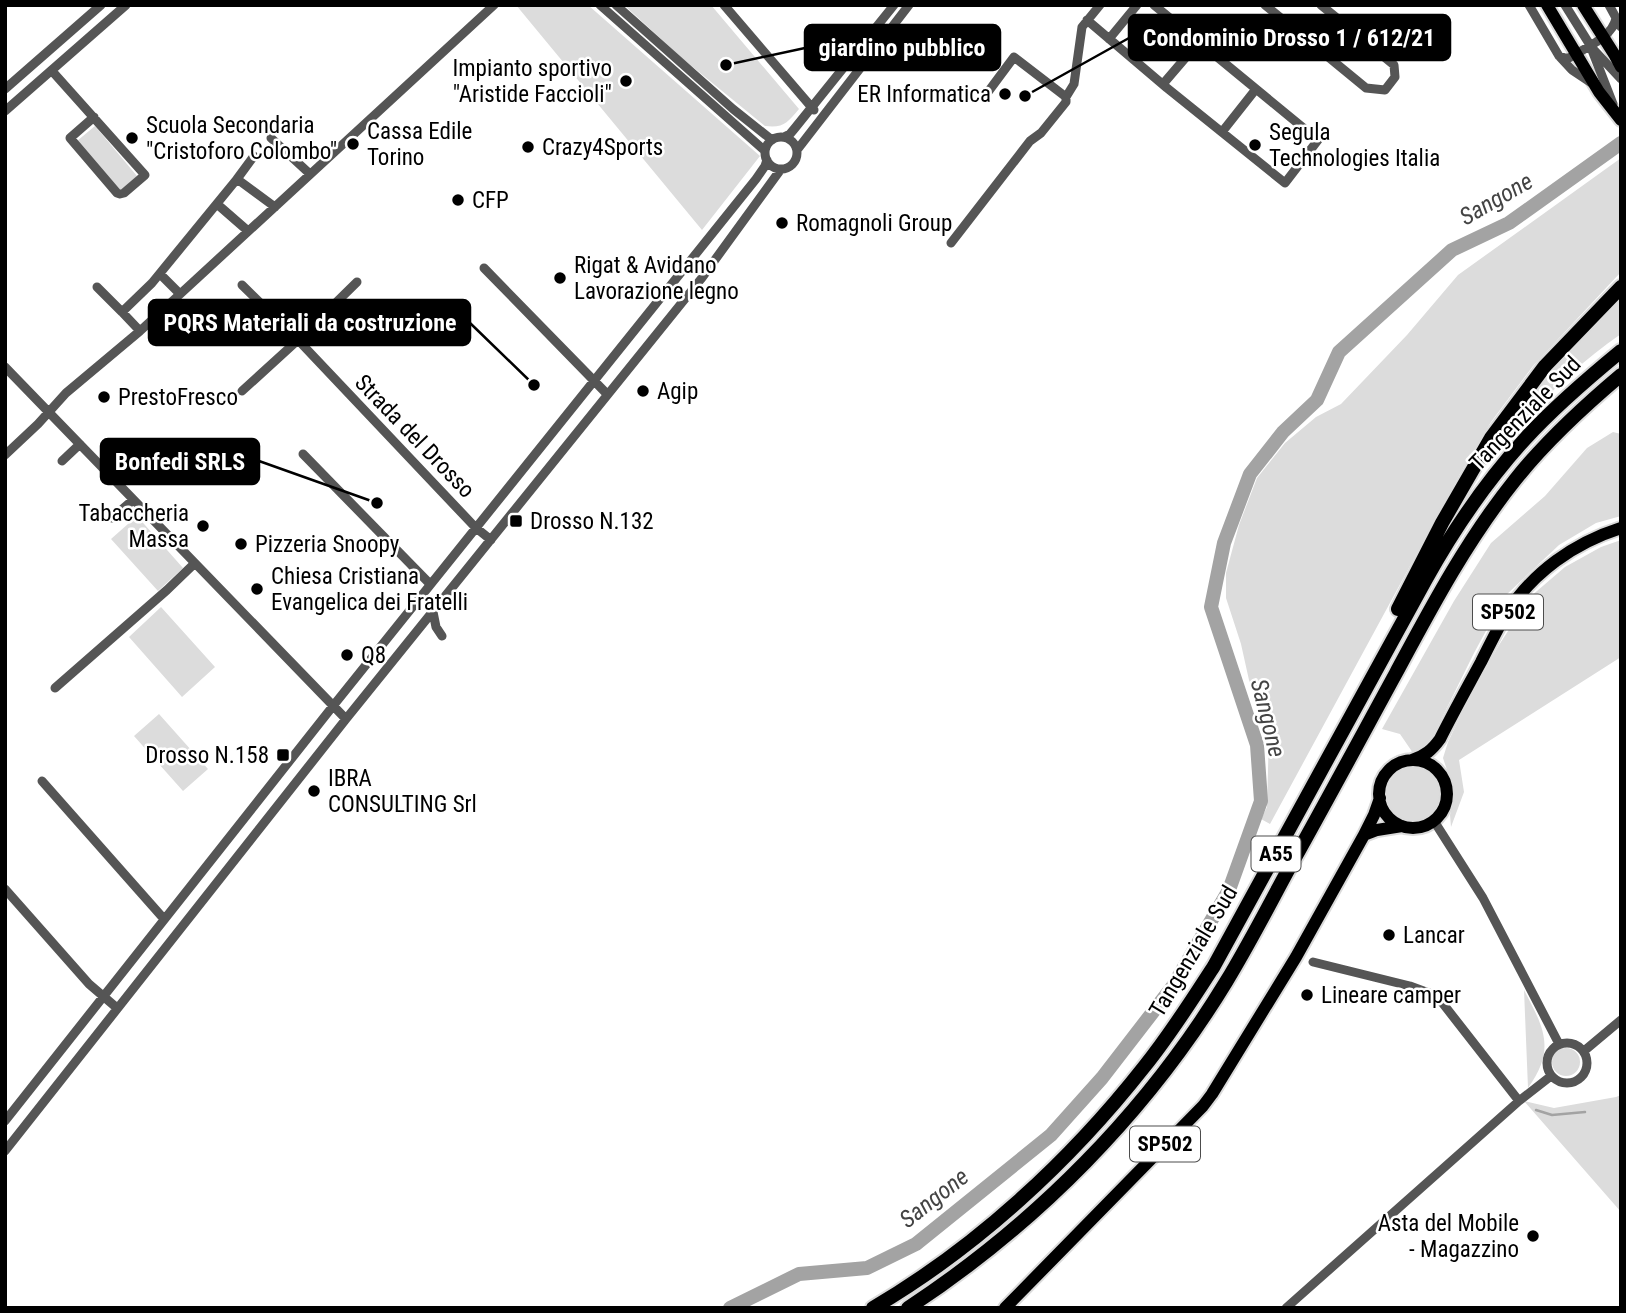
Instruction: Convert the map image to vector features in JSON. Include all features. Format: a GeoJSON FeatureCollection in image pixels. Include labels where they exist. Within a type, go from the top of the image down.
{"type":"FeatureCollection","features":[{"type":"Feature","properties":{"kind":"highway"},"geometry":{"type":"LineString","coordinates":[[1367,687],[1396,614],[1442,523],[1491,438],[1545,366],[1621,287]]}},
{"type":"Feature","properties":{"kind":"highway","name":"Tangenziale Sud"},"geometry":{"type":"LineString","coordinates":[[873,1308],[926,1274],[1001,1215],[1080,1140],[1145,1066],[1214,965],[1441,551],[1479,494],[1525,440],[1551,413],[1621,351]]}},
{"type":"Feature","properties":{"kind":"highway","name":"Tangenziale Sud"},"geometry":{"type":"LineString","coordinates":[[908,1308],[986,1252],[1039,1207],[1105,1141],[1162,1074],[1226,982],[1450,574],[1472,539],[1535,457],[1560,430],[1621,376]]}},
{"type":"Feature","properties":{"kind":"main road"},"geometry":{"type":"LineString","coordinates":[[1547,5],[1595,85],[1619,113]]}},
{"type":"Feature","properties":{"kind":"main road"},"geometry":{"type":"LineString","coordinates":[[1583,5],[1621,67]]}},
{"type":"Feature","properties":{"kind":"main road","name":"SP502"},"geometry":{"type":"LineString","coordinates":[[1005,1308],[1212,1094],[1296,957],[1364,835],[1380,798],[1384,777],[1399,763],[1424,756],[1440,739],[1501,624],[1525,589],[1566,553],[1596,537],[1621,528]]}},
{"type":"Feature","properties":{"kind":"main road","name":"SP502"},"geometry":{"type":"LineString","coordinates":[[1434,821],[1446,804],[1447,793],[1440,773],[1440,739]]}},
{"type":"Feature","properties":{"kind":"main road"},"geometry":{"type":"LineString","coordinates":[[1412,760],[1428,763],[1440,773]]}},
{"type":"Feature","properties":{"kind":"main road"},"geometry":{"type":"LineString","coordinates":[[1380,798],[1387,815],[1402,826]]}},
{"type":"Feature","properties":{"kind":"main road"},"geometry":{"type":"LineString","coordinates":[[1364,835],[1402,826],[1419,828],[1434,821]]}},
{"type":"Feature","properties":{"kind":"street"},"geometry":{"type":"LineString","coordinates":[[5,89],[101,5]]}},
{"type":"Feature","properties":{"kind":"street"},"geometry":{"type":"LineString","coordinates":[[5,111],[126,5]]}},
{"type":"Feature","properties":{"kind":"street"},"geometry":{"type":"LineString","coordinates":[[5,455],[66,393],[140,331],[494,5]]}},
{"type":"Feature","properties":{"kind":"street"},"geometry":{"type":"LineString","coordinates":[[600,5],[766,156],[773,167],[781,169],[794,163],[797,156],[797,150],[791,140],[784,137]]}},
{"type":"Feature","properties":{"kind":"street"},"geometry":{"type":"LineString","coordinates":[[615,5],[772,140]]}},
{"type":"Feature","properties":{"kind":"street"},"geometry":{"type":"LineString","coordinates":[[724,5],[820,120]]}},
{"type":"Feature","properties":{"kind":"street"},"geometry":{"type":"LineString","coordinates":[[732,15],[740,5]]}},
{"type":"Feature","properties":{"kind":"street"},"geometry":{"type":"LineString","coordinates":[[766,156],[768,144],[790,134],[894,5]]}},
{"type":"Feature","properties":{"kind":"street"},"geometry":{"type":"LineString","coordinates":[[797,150],[909,5]]}},
{"type":"Feature","properties":{"kind":"street"},"geometry":{"type":"LineString","coordinates":[[951,243],[1030,141],[1045,129],[1066,102],[1074,84],[1083,24],[1100,5]]}},
{"type":"Feature","properties":{"kind":"street"},"geometry":{"type":"LineString","coordinates":[[1109,39],[1137,5]]}},
{"type":"Feature","properties":{"kind":"street"},"geometry":{"type":"LineString","coordinates":[[1087,20],[1285,183],[1318,140],[1154,5]]}},
{"type":"Feature","properties":{"kind":"street"},"geometry":{"type":"LineString","coordinates":[[1265,5],[1366,88],[1385,90],[1395,77],[1394,65],[1321,5]]}},
{"type":"Feature","properties":{"kind":"street"},"geometry":{"type":"LineString","coordinates":[[1529,5],[1559,56],[1572,70],[1595,85]]}},
{"type":"Feature","properties":{"kind":"street"},"geometry":{"type":"LineString","coordinates":[[1565,5],[1590,45],[1621,79]]}},
{"type":"Feature","properties":{"kind":"street"},"geometry":{"type":"LineString","coordinates":[[1559,56],[1569,58],[1612,30],[1618,22],[1609,5]]}},
{"type":"Feature","properties":{"kind":"street"},"geometry":{"type":"LineString","coordinates":[[1163,84],[1199,42]]}},
{"type":"Feature","properties":{"kind":"street"},"geometry":{"type":"LineString","coordinates":[[1590,45],[1619,113]]}},
{"type":"Feature","properties":{"kind":"street"},"geometry":{"type":"LineString","coordinates":[[985,96],[1014,57],[1066,97]]}},
{"type":"Feature","properties":{"kind":"street"},"geometry":{"type":"LineString","coordinates":[[52,71],[94,117],[145,175],[124,193],[117,192],[70,138],[94,117]]}},
{"type":"Feature","properties":{"kind":"street"},"geometry":{"type":"LineString","coordinates":[[1222,132],[1256,89]]}},
{"type":"Feature","properties":{"kind":"street"},"geometry":{"type":"LineString","coordinates":[[271,138],[310,174]]}},
{"type":"Feature","properties":{"kind":"street"},"geometry":{"type":"LineString","coordinates":[[122,312],[160,274],[254,156]]}},
{"type":"Feature","properties":{"kind":"street","name":"Strada del Drosso"},"geometry":{"type":"LineString","coordinates":[[5,1121],[296,751],[756,180],[766,156]]}},
{"type":"Feature","properties":{"kind":"street"},"geometry":{"type":"LineString","coordinates":[[5,1151],[346,719],[701,279],[781,169]]}},
{"type":"Feature","properties":{"kind":"street"},"geometry":{"type":"LineString","coordinates":[[237,179],[275,207]]}},
{"type":"Feature","properties":{"kind":"street"},"geometry":{"type":"LineString","coordinates":[[217,204],[248,231]]}},
{"type":"Feature","properties":{"kind":"street"},"geometry":{"type":"LineString","coordinates":[[484,268],[607,394]]}},
{"type":"Feature","properties":{"kind":"street"},"geometry":{"type":"LineString","coordinates":[[160,274],[180,294]]}},
{"type":"Feature","properties":{"kind":"street"},"geometry":{"type":"LineString","coordinates":[[242,391],[356,282]]}},
{"type":"Feature","properties":{"kind":"street","name":"Strada del Drosso"},"geometry":{"type":"LineString","coordinates":[[242,285],[298,340],[475,527],[491,540]]}},
{"type":"Feature","properties":{"kind":"street"},"geometry":{"type":"LineString","coordinates":[[97,287],[140,331]]}},
{"type":"Feature","properties":{"kind":"street"},"geometry":{"type":"LineString","coordinates":[[641,321],[657,333]]}},
{"type":"Feature","properties":{"kind":"street"},"geometry":{"type":"LineString","coordinates":[[5,368],[346,719]]}},
{"type":"Feature","properties":{"kind":"street"},"geometry":{"type":"LineString","coordinates":[[62,461],[80,444]]}},
{"type":"Feature","properties":{"kind":"street"},"geometry":{"type":"LineString","coordinates":[[303,454],[430,584]]}},
{"type":"Feature","properties":{"kind":"street"},"geometry":{"type":"LineString","coordinates":[[112,519],[132,500]]}},
{"type":"Feature","properties":{"kind":"street"},"geometry":{"type":"LineString","coordinates":[[55,688],[195,563]]}},
{"type":"Feature","properties":{"kind":"street"},"geometry":{"type":"LineString","coordinates":[[416,632],[442,636],[436,627],[433,612]]}},
{"type":"Feature","properties":{"kind":"street"},"geometry":{"type":"LineString","coordinates":[[296,751],[311,764]]}},
{"type":"Feature","properties":{"kind":"street"},"geometry":{"type":"LineString","coordinates":[[42,781],[164,919]]}},
{"type":"Feature","properties":{"kind":"street"},"geometry":{"type":"LineString","coordinates":[[250,809],[265,821]]}},
{"type":"Feature","properties":{"kind":"street"},"geometry":{"type":"LineString","coordinates":[[1434,821],[1483,898],[1559,1044]]}},
{"type":"Feature","properties":{"kind":"street"},"geometry":{"type":"LineString","coordinates":[[5,889],[89,984],[117,1008]]}},
{"type":"Feature","properties":{"kind":"street"},"geometry":{"type":"LineString","coordinates":[[1313,962],[1410,986],[1437,996],[1519,1101]]}},
{"type":"Feature","properties":{"kind":"street"},"geometry":{"type":"LineString","coordinates":[[1584,1051],[1621,1020]]}},
{"type":"Feature","properties":{"kind":"street"},"geometry":{"type":"LineString","coordinates":[[1574,1043],[1584,1051],[1588,1061],[1587,1069],[1578,1080],[1565,1083],[1551,1076],[1547,1058],[1552,1049],[1559,1044],[1574,1043]]}},
{"type":"Feature","properties":{"kind":"street"},"geometry":{"type":"LineString","coordinates":[[1286,1308],[1519,1101],[1551,1076]]}},
{"type":"Feature","properties":{"kind":"shaded area","name":"Impianto sportivo \"Aristide Faccioli\""},"geometry":{"type":"Polygon","coordinates":[[[516,5],[588,5],[760,156],[702,230],[516,5]]]}},
{"type":"Feature","properties":{"kind":"shaded area"},"geometry":{"type":"Polygon","coordinates":[[[624,5],[711,5],[799,109],[785,124],[765,126],[683,59],[624,5]]]}},
{"type":"Feature","properties":{"kind":"shaded area"},"geometry":{"type":"Polygon","coordinates":[[[95,126],[137,176],[120,191],[77,141],[95,126]]]}},
{"type":"Feature","properties":{"kind":"shaded area"},"geometry":{"type":"Polygon","coordinates":[[[1621,158],[1621,272],[1533,366],[1491,422],[1461,472],[1270,824],[1261,819],[1267,807],[1269,732],[1249,680],[1226,598],[1226,573],[1239,525],[1257,478],[1285,443],[1316,417],[1341,404],[1407,335],[1458,275],[1621,158]]]}},
{"type":"Feature","properties":{"kind":"shaded area"},"geometry":{"type":"Polygon","coordinates":[[[1621,294],[1621,334],[1559,385],[1522,423],[1471,484],[1484,459],[1527,396],[1621,294]]]}},
{"type":"Feature","properties":{"kind":"shaded area"},"geometry":{"type":"Polygon","coordinates":[[[1613,432],[1621,434],[1621,516],[1596,523],[1559,545],[1505,596],[1433,736],[1413,753],[1400,734],[1382,729],[1454,601],[1491,543],[1545,496],[1587,448],[1613,432]]]}},
{"type":"Feature","properties":{"kind":"shaded area"},"geometry":{"type":"Polygon","coordinates":[[[137,516],[183,568],[158,591],[111,539],[137,516]]]}},
{"type":"Feature","properties":{"kind":"shaded area"},"geometry":{"type":"Polygon","coordinates":[[[1621,540],[1621,657],[1459,760],[1464,792],[1451,827],[1454,791],[1443,758],[1471,694],[1499,645],[1530,597],[1565,567],[1601,547],[1621,540]]]}},
{"type":"Feature","properties":{"kind":"shaded area"},"geometry":{"type":"Polygon","coordinates":[[[161,607],[215,667],[182,697],[129,637],[161,607]]]}},
{"type":"Feature","properties":{"kind":"shaded area"},"geometry":{"type":"Polygon","coordinates":[[[159,714],[208,769],[183,791],[134,736],[159,714]]]}},
{"type":"Feature","properties":{"kind":"shaded area"},"geometry":{"type":"Polygon","coordinates":[[[1409,767],[1419,767],[1434,775],[1440,784],[1440,806],[1434,815],[1419,823],[1409,823],[1391,811],[1386,800],[1386,790],[1398,772],[1409,767]]]}},
{"type":"Feature","properties":{"kind":"shaded area"},"geometry":{"type":"Polygon","coordinates":[[[1524,990],[1537,1016],[1544,1039],[1542,1062],[1528,1088],[1524,990]]]}},
{"type":"Feature","properties":{"kind":"shaded area"},"geometry":{"type":"Polygon","coordinates":[[[1566,1048],[1576,1052],[1580,1062],[1576,1072],[1566,1076],[1556,1072],[1552,1062],[1556,1052],[1566,1048]]]}},
{"type":"Feature","properties":{"kind":"shaded area"},"geometry":{"type":"Polygon","coordinates":[[[1621,1095],[1621,1212],[1524,1101],[1554,1108],[1621,1095]]]}},
{"type":"Feature","properties":{"kind":"waterway","name":"Sangone"},"geometry":{"type":"LineString","coordinates":[[730,1308],[799,1274],[867,1268],[916,1244],[1051,1135],[1102,1078],[1173,986],[1229,890],[1261,801],[1257,745],[1211,607],[1224,543],[1250,474],[1283,432],[1317,400],[1339,352],[1452,250],[1509,223],[1621,143]]}},
{"type":"Feature","properties":{"kind":"waterway"},"geometry":{"type":"LineString","coordinates":[[1536,1110],[1552,1115],[1585,1112]]}},
{"type":"Feature","properties":{"kind":"place","name":"giardino pubblico"},"geometry":{"type":"Point","coordinates":[726,65]}},
{"type":"Feature","properties":{"kind":"place","name":"Impianto sportivo \"Aristide Faccioli\""},"geometry":{"type":"Point","coordinates":[626,81]}},
{"type":"Feature","properties":{"kind":"place","name":"ER Informatica"},"geometry":{"type":"Point","coordinates":[1005,94]}},
{"type":"Feature","properties":{"kind":"place","name":"Condominio Drosso 1 / 612/21"},"geometry":{"type":"Point","coordinates":[1025,96]}},
{"type":"Feature","properties":{"kind":"place","name":"Scuola Secondaria \"Cristoforo Colombo\""},"geometry":{"type":"Point","coordinates":[132,138]}},
{"type":"Feature","properties":{"kind":"place","name":"Cassa Edile Torino"},"geometry":{"type":"Point","coordinates":[353,144]}},
{"type":"Feature","properties":{"kind":"place","name":"Segula Technologies Italia"},"geometry":{"type":"Point","coordinates":[1255,145]}},
{"type":"Feature","properties":{"kind":"place","name":"Crazy4Sports"},"geometry":{"type":"Point","coordinates":[528,147]}},
{"type":"Feature","properties":{"kind":"place","name":"CFP"},"geometry":{"type":"Point","coordinates":[458,200]}},
{"type":"Feature","properties":{"kind":"place","name":"Romagnoli Group"},"geometry":{"type":"Point","coordinates":[782,223]}},
{"type":"Feature","properties":{"kind":"place","name":"Rigat & Avidano Lavorazione legno"},"geometry":{"type":"Point","coordinates":[560,278]}},
{"type":"Feature","properties":{"kind":"place","name":"PQRS Materiali da costruzione"},"geometry":{"type":"Point","coordinates":[534,385]}},
{"type":"Feature","properties":{"kind":"place","name":"Agip"},"geometry":{"type":"Point","coordinates":[643,391]}},
{"type":"Feature","properties":{"kind":"place","name":"PrestoFresco"},"geometry":{"type":"Point","coordinates":[104,397]}},
{"type":"Feature","properties":{"kind":"place","name":"Bonfedi SRLS"},"geometry":{"type":"Point","coordinates":[377,503]}},
{"type":"Feature","properties":{"kind":"place","name":"Drosso N.132"},"geometry":{"type":"Point","coordinates":[516,521]}},
{"type":"Feature","properties":{"kind":"place","name":"Tabaccheria Massa"},"geometry":{"type":"Point","coordinates":[203,526]}},
{"type":"Feature","properties":{"kind":"place","name":"Pizzeria Snoopy"},"geometry":{"type":"Point","coordinates":[241,544]}},
{"type":"Feature","properties":{"kind":"place","name":"Chiesa Cristiana Evangelica dei Fratelli"},"geometry":{"type":"Point","coordinates":[257,589]}},
{"type":"Feature","properties":{"kind":"place","name":"Q8"},"geometry":{"type":"Point","coordinates":[347,655]}},
{"type":"Feature","properties":{"kind":"place","name":"Drosso N.158"},"geometry":{"type":"Point","coordinates":[283,755]}},
{"type":"Feature","properties":{"kind":"place","name":"IBRA CONSULTING Srl"},"geometry":{"type":"Point","coordinates":[314,791]}},
{"type":"Feature","properties":{"kind":"place","name":"Lancar"},"geometry":{"type":"Point","coordinates":[1389,935]}},
{"type":"Feature","properties":{"kind":"place","name":"Lineare camper"},"geometry":{"type":"Point","coordinates":[1307,995]}},
{"type":"Feature","properties":{"kind":"place","name":"Asta del Mobile - Magazzino"},"geometry":{"type":"Point","coordinates":[1533,1236]}}]}
